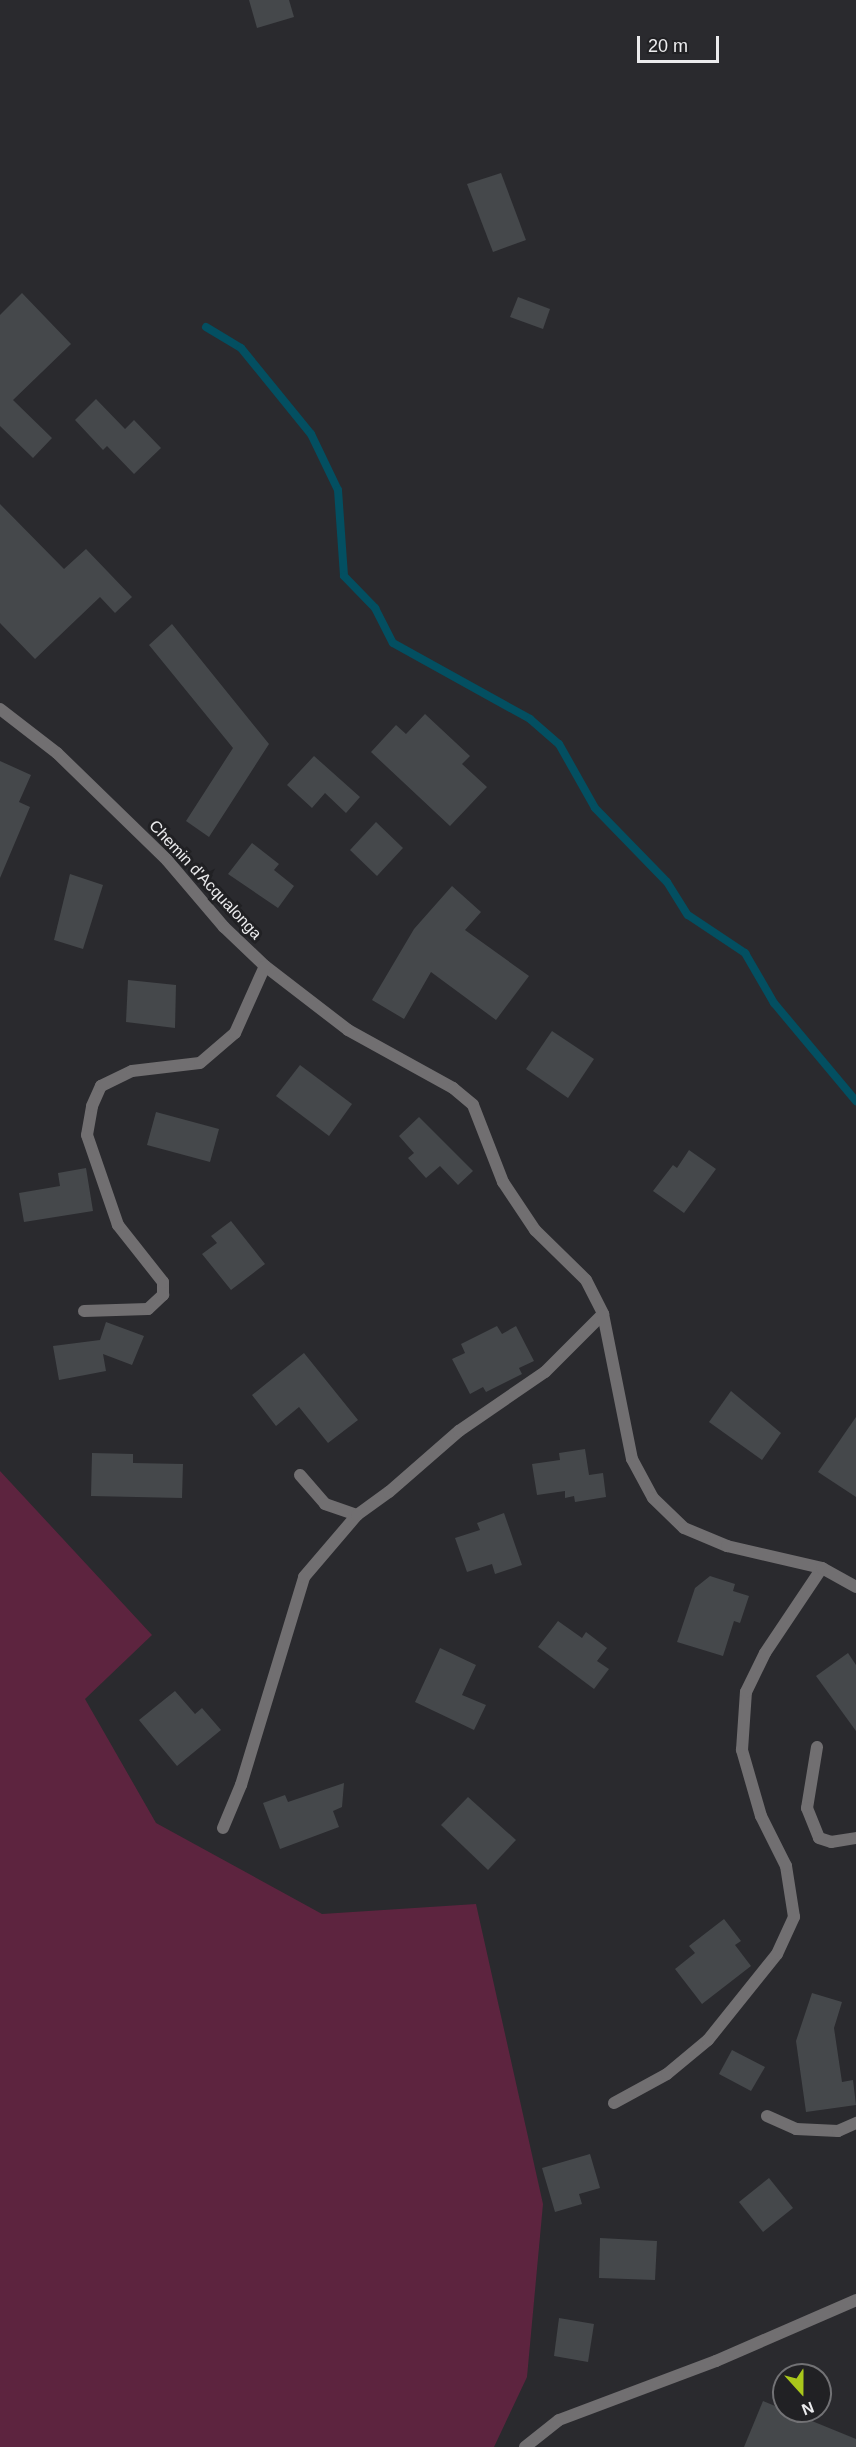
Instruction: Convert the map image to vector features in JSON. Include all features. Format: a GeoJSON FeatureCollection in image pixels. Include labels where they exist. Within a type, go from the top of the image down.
{"type":"FeatureCollection","features":[{"type":"Feature","properties":{"kind":"street","name":"Chemin d'Acqualonga"},"geometry":{"type":"LineString","coordinates":[[0,709],[65,761],[167,860],[224,927],[265,966],[348,1030],[453,1088],[473,1105],[503,1182],[535,1230],[586,1280],[603,1314],[632,1459],[653,1498],[684,1527],[727,1546],[822,1568],[856,1587]]}},
{"type":"Feature","properties":{"kind":"street"},"geometry":{"type":"LineString","coordinates":[[84,1311],[148,1309],[163,1295],[163,1282],[118,1225],[87,1135],[92,1106],[101,1086],[132,1071],[200,1063],[235,1033],[265,966]]}},
{"type":"Feature","properties":{"kind":"street"},"geometry":{"type":"LineString","coordinates":[[223,1828],[241,1785],[304,1577],[357,1515],[389,1492],[459,1431],[545,1372],[603,1314]]}},
{"type":"Feature","properties":{"kind":"street"},"geometry":{"type":"LineString","coordinates":[[300,1475],[325,1504],[357,1515]]}},
{"type":"Feature","properties":{"kind":"street"},"geometry":{"type":"LineString","coordinates":[[614,2103],[667,2074],[708,2040],[777,1954],[794,1917],[786,1866],[761,1816],[742,1749],[746,1692],[765,1653],[822,1568]]}},
{"type":"Feature","properties":{"kind":"street"},"geometry":{"type":"LineString","coordinates":[[817,1748],[807,1808],[819,1838],[831,1842],[856,1838]]}},
{"type":"Feature","properties":{"kind":"street"},"geometry":{"type":"LineString","coordinates":[[767,2116],[796,2129],[838,2131],[856,2123]]}},
{"type":"Feature","properties":{"kind":"street"},"geometry":{"type":"LineString","coordinates":[[525,2447],[559,2420],[716,2361],[856,2300]]}},
{"type":"Feature","properties":{"kind":"shaded area"},"geometry":{"type":"Polygon","coordinates":[[[0,1471],[152,1635],[85,1699],[156,1823],[322,1914],[476,1904],[543,2204],[527,2377],[494,2447],[0,2447],[0,1471]]]}},
{"type":"Feature","properties":{"kind":"building"},"geometry":{"type":"Polygon","coordinates":[[[249,0],[289,0],[294,17],[257,28],[249,0]]]}},
{"type":"Feature","properties":{"kind":"building"},"geometry":{"type":"Polygon","coordinates":[[[501,173],[526,240],[493,252],[467,184],[501,173]]]}},
{"type":"Feature","properties":{"kind":"building"},"geometry":{"type":"Polygon","coordinates":[[[22,293],[71,344],[13,400],[52,438],[33,458],[0,426],[0,315],[22,293]]]}},
{"type":"Feature","properties":{"kind":"building"},"geometry":{"type":"Polygon","coordinates":[[[518,297],[550,309],[543,329],[510,317],[518,297]]]}},
{"type":"Feature","properties":{"kind":"building"},"geometry":{"type":"Polygon","coordinates":[[[96,399],[125,429],[134,420],[161,448],[134,474],[107,446],[103,450],[75,420],[96,399]]]}},
{"type":"Feature","properties":{"kind":"building"},"geometry":{"type":"Polygon","coordinates":[[[0,504],[64,569],[86,549],[132,597],[115,613],[100,597],[35,659],[0,623],[0,504]]]}},
{"type":"Feature","properties":{"kind":"building"},"geometry":{"type":"Polygon","coordinates":[[[172,624],[269,744],[209,837],[186,821],[233,748],[149,645],[172,624]]]}},
{"type":"Feature","properties":{"kind":"building"},"geometry":{"type":"Polygon","coordinates":[[[425,714],[470,756],[462,764],[487,787],[450,826],[371,752],[396,725],[406,734],[425,714]]]}},
{"type":"Feature","properties":{"kind":"building"},"geometry":{"type":"Polygon","coordinates":[[[314,756],[360,797],[346,813],[325,793],[312,808],[287,785],[314,756]]]}},
{"type":"Feature","properties":{"kind":"building"},"geometry":{"type":"Polygon","coordinates":[[[0,761],[31,775],[19,802],[30,807],[0,878],[0,761]]]}},
{"type":"Feature","properties":{"kind":"building"},"geometry":{"type":"Polygon","coordinates":[[[376,822],[403,848],[377,876],[350,850],[376,822]]]}},
{"type":"Feature","properties":{"kind":"building"},"geometry":{"type":"Polygon","coordinates":[[[252,843],[279,864],[274,870],[294,886],[278,908],[228,874],[252,843]]]}},
{"type":"Feature","properties":{"kind":"building"},"geometry":{"type":"Polygon","coordinates":[[[70,874],[103,885],[83,949],[54,940],[70,874]]]}},
{"type":"Feature","properties":{"kind":"building"},"geometry":{"type":"Polygon","coordinates":[[[452,886],[481,912],[465,930],[529,976],[496,1020],[431,972],[404,1019],[372,1000],[414,929],[452,886]]]}},
{"type":"Feature","properties":{"kind":"building"},"geometry":{"type":"Polygon","coordinates":[[[128,980],[176,985],[175,1028],[126,1022],[128,980]]]}},
{"type":"Feature","properties":{"kind":"building"},"geometry":{"type":"Polygon","coordinates":[[[552,1031],[594,1059],[568,1098],[526,1069],[552,1031]]]}},
{"type":"Feature","properties":{"kind":"building"},"geometry":{"type":"Polygon","coordinates":[[[300,1065],[352,1104],[329,1136],[276,1096],[300,1065]]]}},
{"type":"Feature","properties":{"kind":"building"},"geometry":{"type":"Polygon","coordinates":[[[156,1112],[219,1129],[210,1162],[147,1145],[156,1112]]]}},
{"type":"Feature","properties":{"kind":"building"},"geometry":{"type":"Polygon","coordinates":[[[419,1117],[473,1171],[458,1185],[440,1166],[426,1178],[408,1158],[414,1153],[399,1136],[419,1117]]]}},
{"type":"Feature","properties":{"kind":"building"},"geometry":{"type":"Polygon","coordinates":[[[689,1150],[716,1169],[684,1213],[653,1191],[673,1165],[677,1168],[689,1150]]]}},
{"type":"Feature","properties":{"kind":"building"},"geometry":{"type":"Polygon","coordinates":[[[86,1168],[93,1211],[24,1222],[19,1193],[60,1186],[58,1173],[86,1168]]]}},
{"type":"Feature","properties":{"kind":"building"},"geometry":{"type":"Polygon","coordinates":[[[231,1221],[265,1264],[231,1290],[202,1254],[217,1243],[211,1236],[231,1221]]]}},
{"type":"Feature","properties":{"kind":"building"},"geometry":{"type":"Polygon","coordinates":[[[106,1322],[144,1336],[132,1365],[103,1354],[106,1371],[59,1380],[53,1346],[100,1340],[106,1322]]]}},
{"type":"Feature","properties":{"kind":"building"},"geometry":{"type":"Polygon","coordinates":[[[497,1326],[502,1334],[516,1326],[534,1361],[519,1368],[522,1374],[486,1392],[483,1387],[470,1394],[452,1359],[465,1353],[461,1344],[497,1326]]]}},
{"type":"Feature","properties":{"kind":"building"},"geometry":{"type":"Polygon","coordinates":[[[304,1353],[358,1420],[328,1443],[299,1407],[276,1426],[252,1395],[304,1353]]]}},
{"type":"Feature","properties":{"kind":"building"},"geometry":{"type":"Polygon","coordinates":[[[731,1391],[781,1433],[762,1460],[709,1422],[731,1391]]]}},
{"type":"Feature","properties":{"kind":"building"},"geometry":{"type":"Polygon","coordinates":[[[856,1417],[856,1497],[818,1472],[856,1417]]]}},
{"type":"Feature","properties":{"kind":"building"},"geometry":{"type":"Polygon","coordinates":[[[585,1449],[589,1475],[603,1473],[606,1497],[575,1502],[574,1496],[565,1498],[565,1491],[537,1495],[532,1464],[560,1460],[559,1453],[585,1449]]]}},
{"type":"Feature","properties":{"kind":"building"},"geometry":{"type":"Polygon","coordinates":[[[92,1453],[133,1454],[133,1463],[183,1464],[182,1498],[91,1496],[92,1453]]]}},
{"type":"Feature","properties":{"kind":"building"},"geometry":{"type":"Polygon","coordinates":[[[504,1513],[522,1565],[495,1574],[492,1564],[467,1572],[455,1538],[480,1530],[477,1523],[504,1513]]]}},
{"type":"Feature","properties":{"kind":"building"},"geometry":{"type":"Polygon","coordinates":[[[710,1576],[735,1584],[733,1591],[749,1596],[740,1623],[734,1621],[723,1656],[677,1642],[695,1588],[710,1576]]]}},
{"type":"Feature","properties":{"kind":"building"},"geometry":{"type":"Polygon","coordinates":[[[558,1621],[582,1638],[586,1632],[607,1648],[597,1661],[609,1669],[594,1689],[538,1647],[558,1621]]]}},
{"type":"Feature","properties":{"kind":"building"},"geometry":{"type":"Polygon","coordinates":[[[440,1648],[476,1665],[462,1695],[486,1705],[474,1730],[415,1702],[440,1648]]]}},
{"type":"Feature","properties":{"kind":"building"},"geometry":{"type":"Polygon","coordinates":[[[848,1653],[856,1665],[856,1731],[816,1676],[848,1653]]]}},
{"type":"Feature","properties":{"kind":"building"},"geometry":{"type":"Polygon","coordinates":[[[175,1691],[195,1714],[202,1708],[221,1730],[177,1766],[139,1720],[175,1691]]]}},
{"type":"Feature","properties":{"kind":"building"},"geometry":{"type":"Polygon","coordinates":[[[344,1783],[342,1807],[333,1811],[339,1827],[280,1849],[263,1803],[285,1795],[288,1802],[344,1783]]]}},
{"type":"Feature","properties":{"kind":"building"},"geometry":{"type":"Polygon","coordinates":[[[468,1797],[516,1840],[488,1870],[441,1825],[468,1797]]]}},
{"type":"Feature","properties":{"kind":"building"},"geometry":{"type":"Polygon","coordinates":[[[724,1919],[741,1941],[735,1945],[751,1966],[702,2004],[675,1969],[695,1953],[689,1946],[724,1919]]]}},
{"type":"Feature","properties":{"kind":"building"},"geometry":{"type":"Polygon","coordinates":[[[812,1993],[842,2002],[834,2028],[842,2082],[853,2080],[856,2105],[806,2112],[796,2041],[812,1993]]]}},
{"type":"Feature","properties":{"kind":"building"},"geometry":{"type":"Polygon","coordinates":[[[732,2050],[765,2067],[751,2091],[719,2074],[732,2050]]]}},
{"type":"Feature","properties":{"kind":"building"},"geometry":{"type":"Polygon","coordinates":[[[590,2154],[600,2188],[579,2194],[582,2204],[555,2212],[542,2168],[590,2154]]]}},
{"type":"Feature","properties":{"kind":"building"},"geometry":{"type":"Polygon","coordinates":[[[769,2178],[793,2208],[763,2232],[739,2202],[769,2178]]]}},
{"type":"Feature","properties":{"kind":"building"},"geometry":{"type":"Polygon","coordinates":[[[600,2238],[657,2241],[655,2280],[599,2278],[600,2238]]]}},
{"type":"Feature","properties":{"kind":"building"},"geometry":{"type":"Polygon","coordinates":[[[559,2318],[594,2324],[588,2362],[554,2356],[559,2318]]]}},
{"type":"Feature","properties":{"kind":"building"},"geometry":{"type":"Polygon","coordinates":[[[763,2401],[772,2405],[772,2423],[817,2423],[856,2439],[856,2447],[744,2447],[763,2401]]]}},
{"type":"Feature","properties":{"kind":"waterway"},"geometry":{"type":"LineString","coordinates":[[206,327],[241,348],[311,434],[338,490],[344,576],[375,608],[393,643],[530,719],[559,744],[595,808],[667,882],[688,915],[745,953],[774,1003],[856,1101]]}}]}
